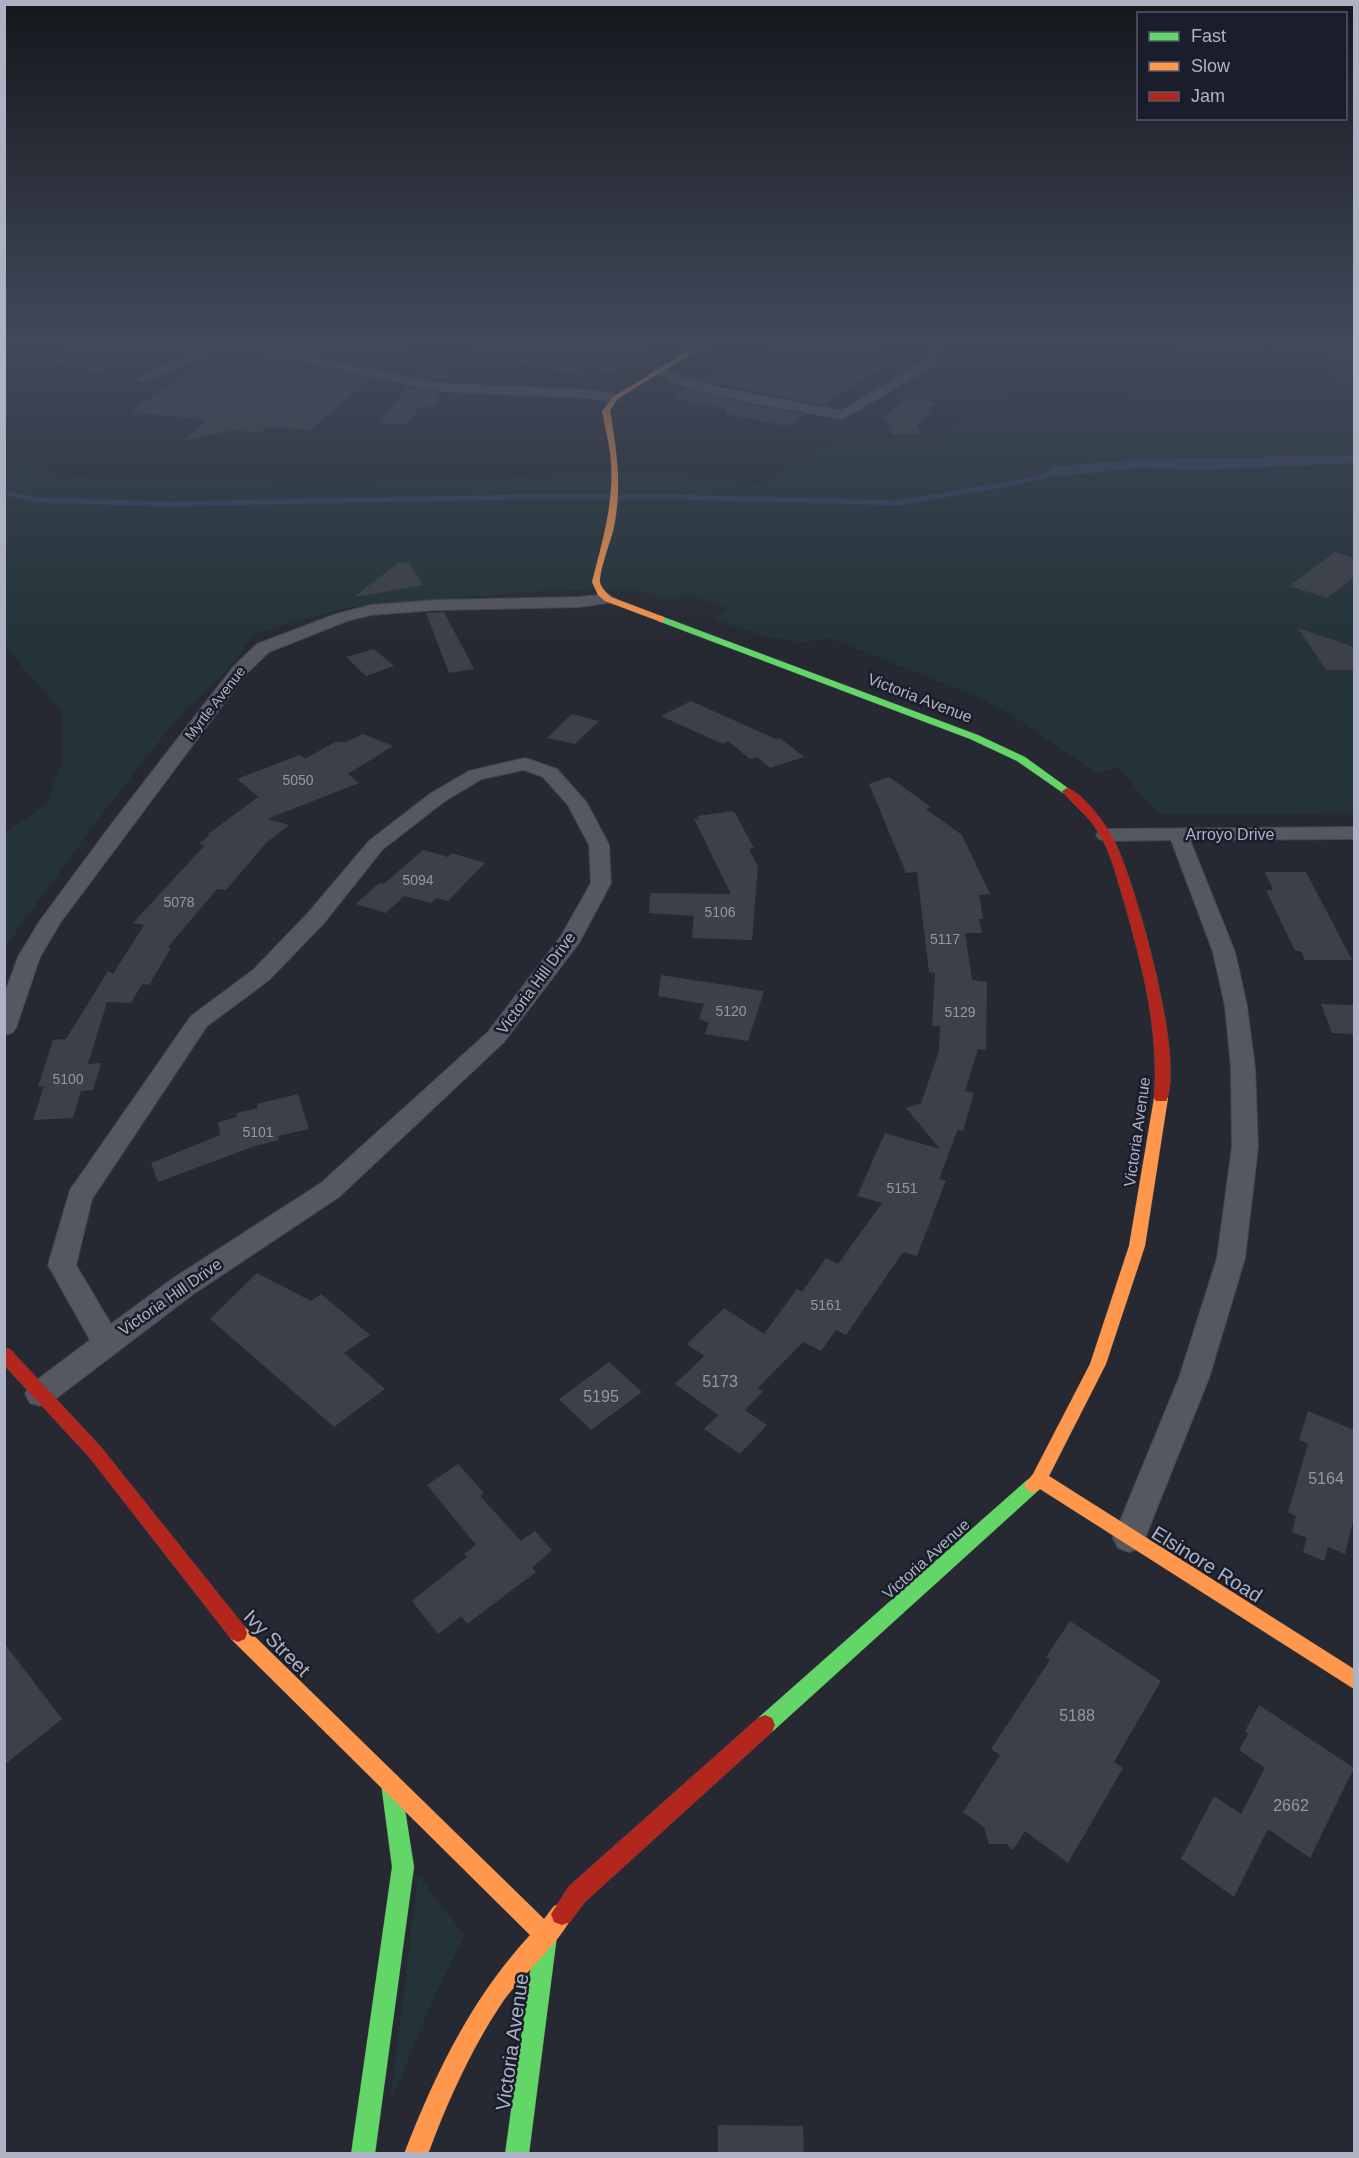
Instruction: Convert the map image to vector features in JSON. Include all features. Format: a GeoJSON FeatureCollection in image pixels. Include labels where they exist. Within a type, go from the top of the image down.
{"type":"FeatureCollection","features":[{"type":"Feature","properties":{"kind":"street"},"geometry":{"type":"LineString","coordinates":[[608,599],[597,588],[596,582],[609,530],[615,482],[612,444]]}},
{"type":"Feature","properties":{"kind":"street","name":"Victoria Avenue"},"geometry":{"type":"LineString","coordinates":[[416,2154],[434,2108],[473,2029],[512,1972],[546,1936],[577,1893],[1040,1479],[1098,1364],[1137,1246],[1161,1095],[1163,1040],[1155,988],[1119,865],[1106,835],[1094,818],[1067,791],[1031,765],[992,745],[854,690],[608,599]]}},
{"type":"Feature","properties":{"kind":"street","name":"Myrtle Avenue"},"geometry":{"type":"LineString","coordinates":[[4,1028],[29,957],[50,922],[117,830],[239,671],[263,648],[342,617],[371,610],[403,606],[579,602],[608,599]]}},
{"type":"Feature","properties":{"kind":"street","name":"Victoria Hill Drive"},"geometry":{"type":"LineString","coordinates":[[40,1394],[182,1287],[330,1190],[496,1037],[571,938],[601,883],[599,845],[577,803],[550,773],[525,764],[506,768],[476,775],[438,797],[376,845],[316,918],[261,975],[198,1021],[79,1197],[62,1265],[107,1343]]}},
{"type":"Feature","properties":{"kind":"street","name":"Arroyo Drive"},"geometry":{"type":"LineString","coordinates":[[1106,835],[1354,833]]}},
{"type":"Feature","properties":{"kind":"street"},"geometry":{"type":"LineString","coordinates":[[1129,1538],[1194,1378],[1232,1258],[1245,1147],[1243,1068],[1236,1005],[1224,952],[1178,834]]}},
{"type":"Feature","properties":{"kind":"street","name":"Ivy Street"},"geometry":{"type":"LineString","coordinates":[[4,1354],[95,1452],[235,1630],[546,1936]]}},
{"type":"Feature","properties":{"kind":"street","name":"Elsinore Road"},"geometry":{"type":"LineString","coordinates":[[1040,1479],[1354,1680]]}},
{"type":"Feature","properties":{"kind":"street"},"geometry":{"type":"LineString","coordinates":[[363,2154],[403,1866],[391,1782]]}},
{"type":"Feature","properties":{"kind":"street","name":"Victoria Avenue"},"geometry":{"type":"LineString","coordinates":[[517,2154],[546,1936]]}},
{"type":"Feature","properties":{"kind":"shaded area"},"geometry":{"type":"Polygon","coordinates":[[[835,444],[1354,444],[1354,813],[1162,814],[1153,808],[1118,768],[1096,773],[1014,716],[975,696],[830,638],[804,642],[767,637],[712,618],[728,608],[685,593],[671,600],[629,589],[539,591],[349,607],[252,634],[237,659],[174,723],[131,777],[8,943],[5,954],[5,832],[46,805],[62,761],[62,712],[13,656],[5,643],[5,452],[26,452],[53,475],[330,482],[664,471],[763,484],[799,453],[835,444]]]}},
{"type":"Feature","properties":{"kind":"shaded area"},"geometry":{"type":"Polygon","coordinates":[[[418,1875],[465,1936],[435,1995],[390,2103],[418,1875]]]}},
{"type":"Feature","properties":{"kind":"water"},"geometry":{"type":"Polygon","coordinates":[[[1354,456],[1354,463],[1201,470],[1139,468],[1042,478],[1051,469],[1046,467],[1133,460],[1354,456]]]}},
{"type":"Feature","properties":{"kind":"building"},"geometry":{"type":"Polygon","coordinates":[[[1335,552],[1354,558],[1354,577],[1327,598],[1289,586],[1335,552]]]}},
{"type":"Feature","properties":{"kind":"building"},"geometry":{"type":"Polygon","coordinates":[[[408,562],[424,585],[354,597],[398,563],[408,562]]]}},
{"type":"Feature","properties":{"kind":"building"},"geometry":{"type":"Polygon","coordinates":[[[444,612],[474,669],[449,673],[426,613],[444,612]]]}},
{"type":"Feature","properties":{"kind":"building"},"geometry":{"type":"Polygon","coordinates":[[[1298,628],[1354,647],[1354,670],[1326,670],[1298,628]]]}},
{"type":"Feature","properties":{"kind":"building"},"geometry":{"type":"Polygon","coordinates":[[[374,649],[394,666],[366,676],[346,657],[374,649]]]}},
{"type":"Feature","properties":{"kind":"building"},"geometry":{"type":"Polygon","coordinates":[[[691,701],[776,739],[780,738],[804,757],[770,768],[757,757],[750,759],[728,741],[723,744],[661,716],[691,701]]]}},
{"type":"Feature","properties":{"kind":"building"},"geometry":{"type":"Polygon","coordinates":[[[572,714],[599,721],[575,744],[547,738],[572,714]]]}},
{"type":"Feature","properties":{"kind":"building"},"geometry":{"type":"Polygon","coordinates":[[[363,734],[393,746],[348,774],[359,783],[267,819],[289,825],[266,843],[226,890],[217,889],[168,947],[171,948],[149,985],[142,984],[131,1003],[107,1002],[88,1064],[101,1063],[93,1090],[81,1091],[73,1118],[33,1120],[44,1086],[38,1087],[53,1040],[66,1039],[108,971],[113,974],[144,925],[133,923],[205,845],[199,844],[209,836],[208,834],[258,797],[237,779],[300,755],[305,759],[335,742],[346,742],[363,734]]]}},
{"type":"Feature","properties":{"kind":"building"},"geometry":{"type":"Polygon","coordinates":[[[889,777],[931,807],[926,809],[962,835],[990,894],[979,895],[983,919],[979,919],[982,933],[965,933],[972,980],[987,982],[986,1050],[978,1049],[965,1091],[974,1093],[963,1131],[958,1129],[939,1179],[946,1180],[917,1256],[903,1252],[846,1335],[836,1330],[821,1351],[803,1342],[758,1388],[763,1391],[745,1410],[767,1425],[740,1454],[704,1429],[718,1415],[675,1384],[704,1356],[687,1344],[724,1308],[764,1334],[797,1289],[802,1292],[826,1258],[838,1264],[882,1203],[857,1196],[885,1133],[940,1149],[906,1108],[921,1103],[939,1051],[940,1026],[932,1026],[935,973],[929,972],[917,872],[906,873],[869,784],[889,777]]]}},
{"type":"Feature","properties":{"kind":"building"},"geometry":{"type":"Polygon","coordinates":[[[734,811],[754,848],[749,849],[758,867],[752,940],[692,938],[694,916],[649,913],[650,893],[731,894],[694,819],[699,819],[697,816],[734,811]]]}},
{"type":"Feature","properties":{"kind":"building"},"geometry":{"type":"Polygon","coordinates":[[[423,850],[448,857],[451,853],[485,863],[448,901],[436,898],[431,903],[404,896],[386,913],[356,904],[379,883],[384,884],[423,850]]]}},
{"type":"Feature","properties":{"kind":"building"},"geometry":{"type":"Polygon","coordinates":[[[1265,872],[1306,872],[1352,960],[1305,960],[1301,951],[1295,951],[1266,890],[1273,890],[1265,872]]]}},
{"type":"Feature","properties":{"kind":"building"},"geometry":{"type":"Polygon","coordinates":[[[661,975],[764,991],[748,1041],[705,1034],[709,1023],[699,1019],[704,1004],[658,996],[661,975]]]}},
{"type":"Feature","properties":{"kind":"building"},"geometry":{"type":"Polygon","coordinates":[[[1321,1004],[1354,1005],[1354,1034],[1332,1033],[1321,1004]]]}},
{"type":"Feature","properties":{"kind":"building"},"geometry":{"type":"Polygon","coordinates":[[[298,1094],[309,1129],[278,1136],[279,1140],[255,1146],[158,1182],[151,1163],[220,1135],[218,1122],[237,1117],[236,1113],[258,1108],[257,1104],[298,1094]]]}},
{"type":"Feature","properties":{"kind":"building"},"geometry":{"type":"Polygon","coordinates":[[[257,1273],[311,1301],[321,1294],[370,1335],[344,1353],[385,1389],[334,1427],[210,1319],[257,1273]]]}},
{"type":"Feature","properties":{"kind":"building"},"geometry":{"type":"Polygon","coordinates":[[[609,1362],[642,1392],[591,1430],[559,1399],[609,1362]]]}},
{"type":"Feature","properties":{"kind":"building"},"geometry":{"type":"Polygon","coordinates":[[[1308,1411],[1354,1430],[1354,1517],[1345,1554],[1328,1547],[1324,1561],[1303,1552],[1307,1538],[1292,1532],[1296,1516],[1288,1512],[1308,1444],[1299,1440],[1308,1411]]]}},
{"type":"Feature","properties":{"kind":"building"},"geometry":{"type":"Polygon","coordinates":[[[458,1464],[484,1493],[480,1496],[521,1541],[535,1531],[552,1550],[532,1568],[536,1572],[467,1624],[461,1616],[438,1634],[412,1601],[467,1557],[464,1554],[476,1545],[427,1485],[458,1464]]]}},
{"type":"Feature","properties":{"kind":"building"},"geometry":{"type":"Polygon","coordinates":[[[1070,1621],[1161,1681],[1114,1762],[1123,1768],[1068,1863],[1025,1831],[1013,1850],[1006,1844],[989,1844],[984,1827],[963,1812],[1000,1755],[991,1749],[1050,1660],[1046,1657],[1070,1621]]]}},
{"type":"Feature","properties":{"kind":"building"},"geometry":{"type":"Polygon","coordinates":[[[4,1643],[62,1719],[4,1765],[4,1643]]]}},
{"type":"Feature","properties":{"kind":"building"},"geometry":{"type":"Polygon","coordinates":[[[1259,1705],[1354,1768],[1310,1858],[1268,1829],[1234,1897],[1181,1859],[1214,1796],[1241,1814],[1265,1768],[1239,1750],[1248,1734],[1245,1731],[1259,1705]]]}},
{"type":"Feature","properties":{"kind":"building"},"geometry":{"type":"Polygon","coordinates":[[[718,2125],[803,2126],[804,2154],[718,2154],[718,2125]]]}},
{"type":"Feature","properties":{"kind":"waterway"},"geometry":{"type":"LineString","coordinates":[[4,492],[36,500],[168,504],[518,497],[674,497],[898,503],[1014,483],[1059,472]]}},
{"type":"Feature","properties":{"kind":"traffic: fast"},"geometry":{"type":"LineString","coordinates":[[661,619],[974,737],[1021,759],[1067,791]]}},
{"type":"Feature","properties":{"kind":"traffic: fast"},"geometry":{"type":"LineString","coordinates":[[765,1725],[1033,1485]]}},
{"type":"Feature","properties":{"kind":"traffic: fast"},"geometry":{"type":"LineString","coordinates":[[363,2154],[403,1867],[391,1783]]}},
{"type":"Feature","properties":{"kind":"traffic: fast"},"geometry":{"type":"LineString","coordinates":[[517,2154],[546,1936]]}},
{"type":"Feature","properties":{"kind":"traffic: slow"},"geometry":{"type":"LineString","coordinates":[[612,444],[615,483],[610,526],[596,582],[601,593],[608,599],[661,619]]}},
{"type":"Feature","properties":{"kind":"traffic: slow"},"geometry":{"type":"LineString","coordinates":[[1033,1485],[1039,1479],[1098,1364],[1137,1246],[1161,1098]]}},
{"type":"Feature","properties":{"kind":"traffic: slow"},"geometry":{"type":"LineString","coordinates":[[1039,1479],[1354,1680]]}},
{"type":"Feature","properties":{"kind":"traffic: slow"},"geometry":{"type":"LineString","coordinates":[[238,1633],[546,1936]]}},
{"type":"Feature","properties":{"kind":"traffic: slow"},"geometry":{"type":"LineString","coordinates":[[416,2154],[457,2059],[482,2014],[512,1972],[562,1914]]}},
{"type":"Feature","properties":{"kind":"traffic: jam"},"geometry":{"type":"LineString","coordinates":[[1067,791],[1102,829],[1111,844],[1121,873],[1157,1004],[1163,1073],[1161,1098]]}},
{"type":"Feature","properties":{"kind":"traffic: jam"},"geometry":{"type":"LineString","coordinates":[[4,1354],[95,1452],[238,1633]]}},
{"type":"Feature","properties":{"kind":"traffic: jam"},"geometry":{"type":"LineString","coordinates":[[562,1914],[577,1894],[765,1725]]}}]}
